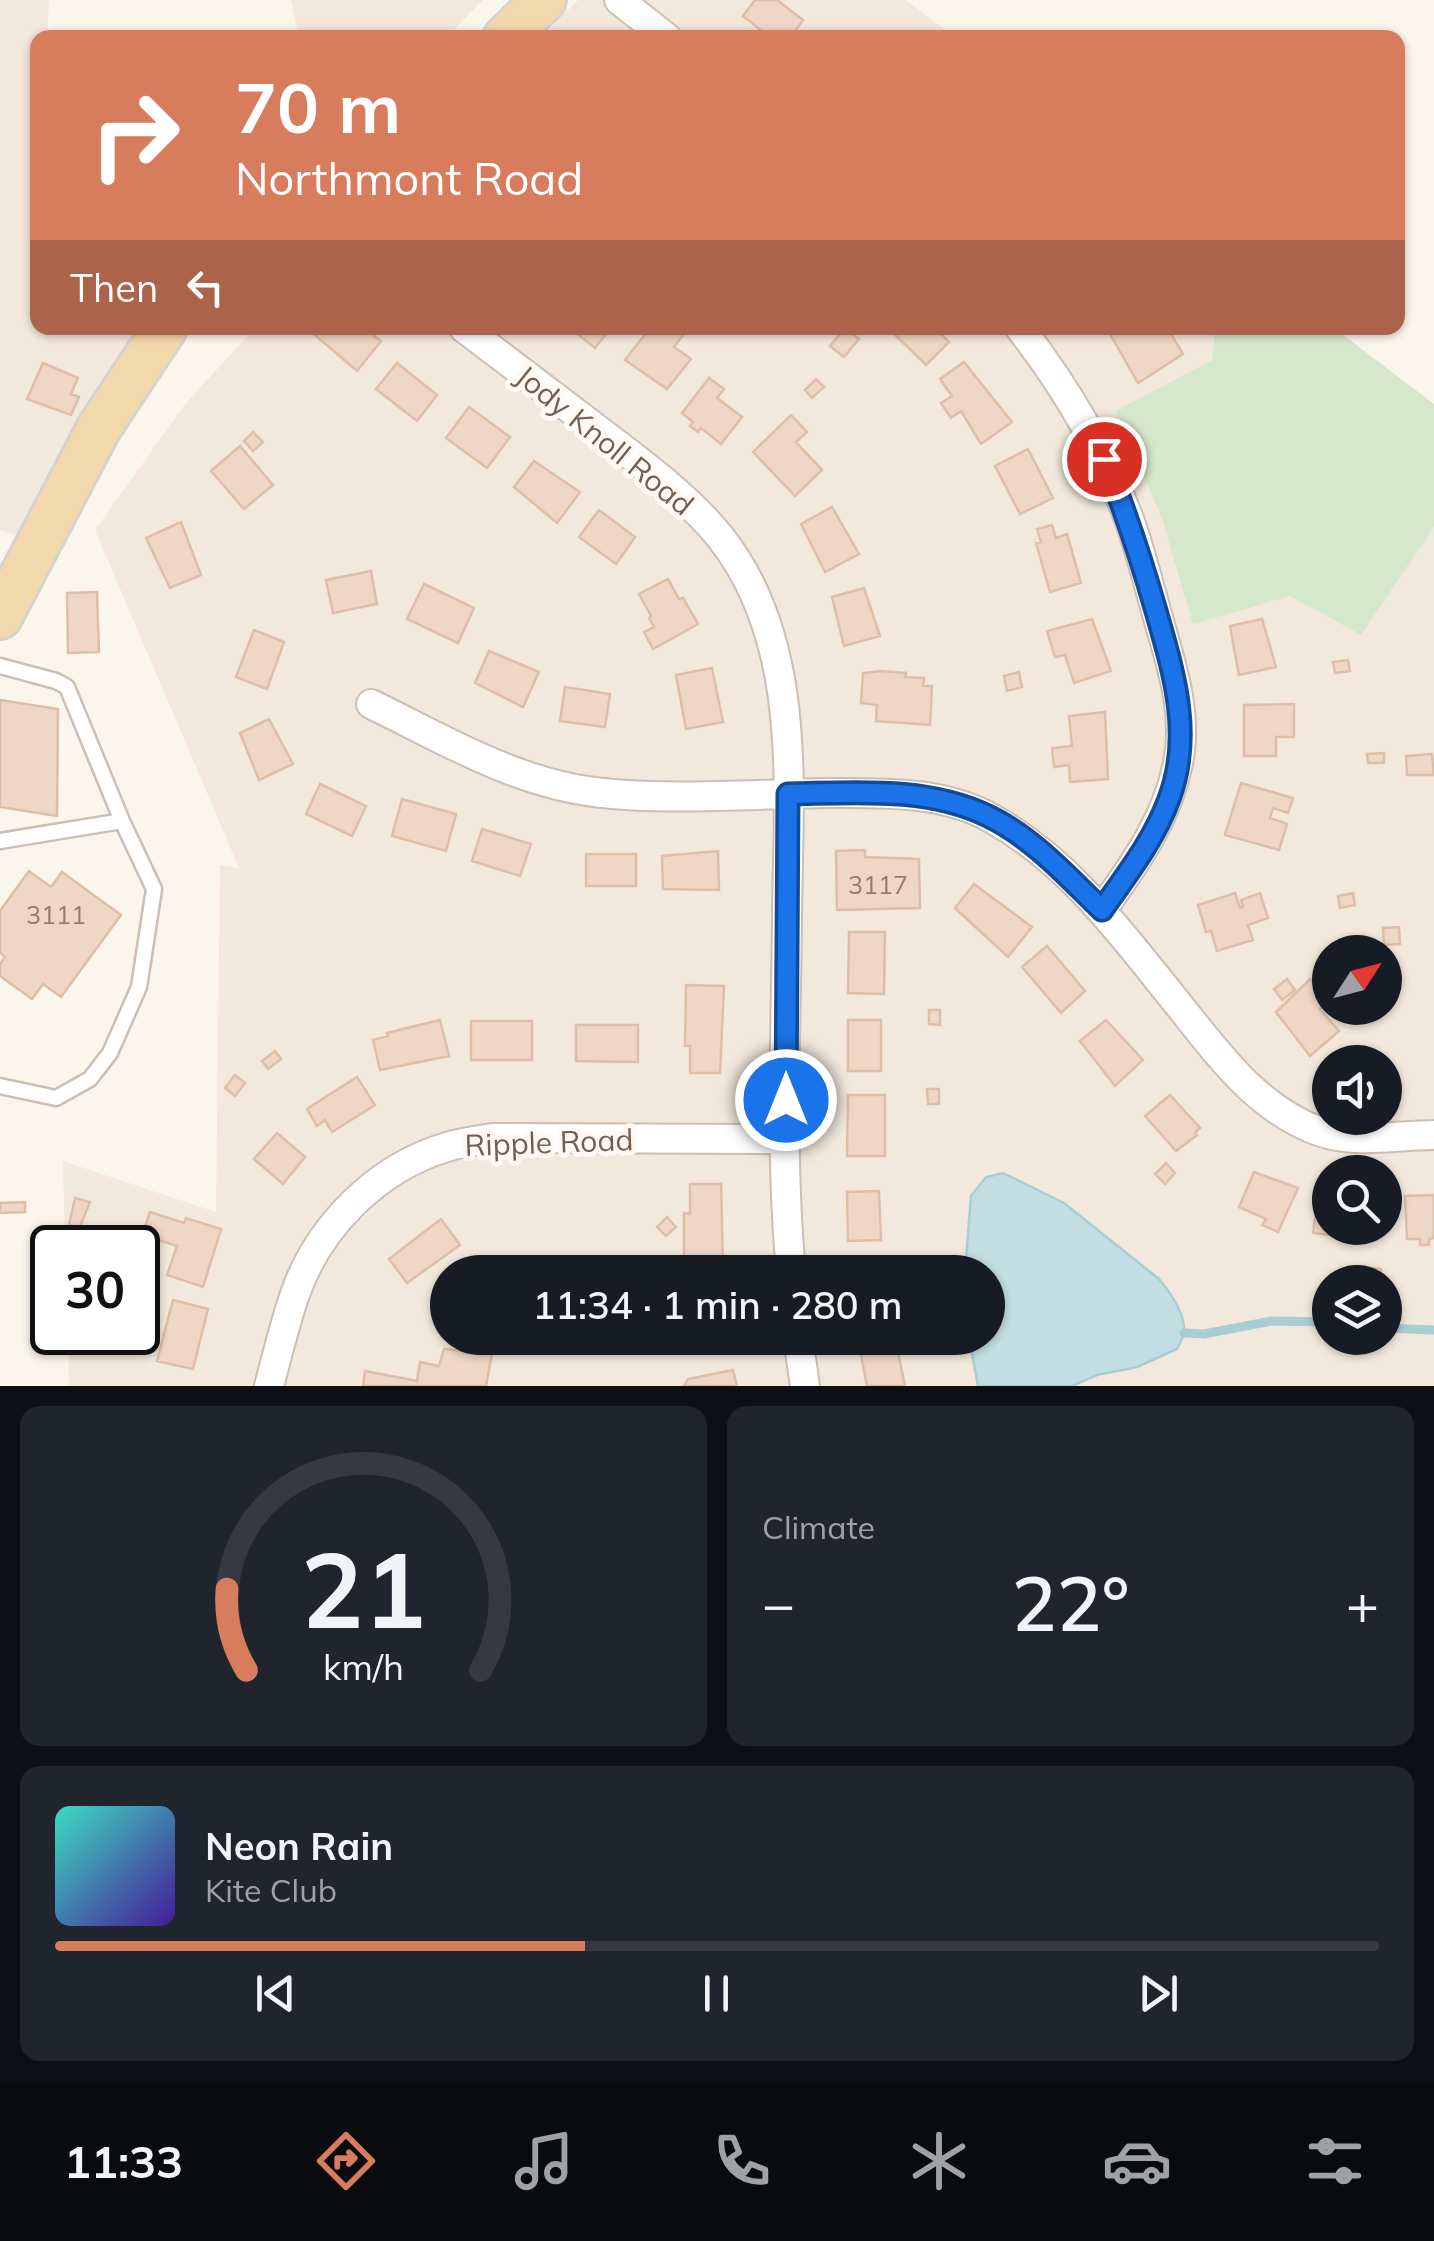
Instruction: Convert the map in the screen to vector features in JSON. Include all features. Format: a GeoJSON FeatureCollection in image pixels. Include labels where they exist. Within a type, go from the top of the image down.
{"type":"FeatureCollection","features":[{"type":"Feature","properties":{"kind":"main road"},"geometry":{"type":"LineString","coordinates":[[513,30],[544,0]]}},
{"type":"Feature","properties":{"kind":"main road"},"geometry":{"type":"LineString","coordinates":[[0,618],[99,428],[160,335]]}},
{"type":"Feature","properties":{"kind":"street"},"geometry":{"type":"LineString","coordinates":[[619,0],[658,30]]}},
{"type":"Feature","properties":{"kind":"street","name":"Jody Knoll Road"},"geometry":{"type":"LineString","coordinates":[[473,335],[652,472],[710,526],[744,572],[776,656],[784,703],[788,794],[786,1139],[790,1255]]}},
{"type":"Feature","properties":{"kind":"street"},"geometry":{"type":"LineString","coordinates":[[1026,335],[1046,361],[1097,446],[1130,522],[1174,676],[1181,719],[1180,758],[1170,797],[1152,838],[1102,910]]}},
{"type":"Feature","properties":{"kind":"street"},"geometry":{"type":"LineString","coordinates":[[370,704],[500,767],[547,784],[644,795],[895,792],[948,802],[988,816],[1029,842],[1102,910],[1232,1070],[1264,1102],[1324,1133],[1357,1138],[1434,1135]]}},
{"type":"Feature","properties":{"kind":"street","name":"Ripple Road"},"geometry":{"type":"LineString","coordinates":[[270,1386],[294,1294],[334,1221],[364,1192],[402,1167],[446,1147],[492,1138],[786,1139]]}},
{"type":"Feature","properties":{"kind":"street"},"geometry":{"type":"LineString","coordinates":[[801,1355],[806,1386]]}},
{"type":"Feature","properties":{"kind":"lane"},"geometry":{"type":"LineString","coordinates":[[0,666],[56,680],[67,687],[154,890],[139,987],[110,1054],[90,1079],[56,1098],[0,1086]]}},
{"type":"Feature","properties":{"kind":"lane"},"geometry":{"type":"LineString","coordinates":[[0,841],[122,821]]}},
{"type":"Feature","properties":{"kind":"shaded area"},"geometry":{"type":"Polygon","coordinates":[[[0,0],[49,0],[47,30],[30,30],[30,335],[143,335],[23,537],[0,530],[0,0]]]}},
{"type":"Feature","properties":{"kind":"shaded area"},"geometry":{"type":"Polygon","coordinates":[[[291,0],[483,0],[454,30],[297,30],[291,0]]]}},
{"type":"Feature","properties":{"kind":"shaded area"},"geometry":{"type":"Polygon","coordinates":[[[578,0],[906,0],[946,30],[549,30],[578,0]]]}},
{"type":"Feature","properties":{"kind":"shaded area"},"geometry":{"type":"Polygon","coordinates":[[[249,335],[1214,335],[1212,360],[1116,412],[1162,519],[1193,623],[1290,596],[1361,634],[1434,527],[1434,1386],[69,1386],[68,1355],[160,1355],[160,1225],[64,1225],[63,1161],[216,1212],[220,865],[239,868],[95,530],[185,404],[249,335]]]}},
{"type":"Feature","properties":{"kind":"green space"},"geometry":{"type":"Polygon","coordinates":[[[1214,335],[1343,335],[1434,404],[1434,527],[1361,635],[1290,596],[1193,624],[1162,519],[1116,411],[1212,360],[1214,335]]]}},
{"type":"Feature","properties":{"kind":"water"},"geometry":{"type":"Polygon","coordinates":[[[1003,1173],[1064,1203],[1159,1279],[1180,1311],[1184,1333],[1177,1349],[1137,1367],[1097,1375],[1072,1386],[978,1386],[972,1355],[1005,1355],[1005,1255],[966,1255],[971,1196],[986,1177],[1003,1173]]]}},
{"type":"Feature","properties":{"kind":"building"},"geometry":{"type":"Polygon","coordinates":[[[755,0],[777,0],[803,20],[796,30],[761,30],[743,16],[755,0]]]}},
{"type":"Feature","properties":{"kind":"building"},"geometry":{"type":"Polygon","coordinates":[[[315,335],[373,335],[381,341],[357,371],[315,335]]]}},
{"type":"Feature","properties":{"kind":"building"},"geometry":{"type":"Polygon","coordinates":[[[579,335],[605,335],[595,348],[579,335]]]}},
{"type":"Feature","properties":{"kind":"building"},"geometry":{"type":"Polygon","coordinates":[[[645,335],[683,335],[674,347],[691,359],[667,389],[625,360],[645,335]]]}},
{"type":"Feature","properties":{"kind":"building"},"geometry":{"type":"Polygon","coordinates":[[[839,335],[859,339],[844,357],[830,346],[839,335]]]}},
{"type":"Feature","properties":{"kind":"building"},"geometry":{"type":"Polygon","coordinates":[[[895,335],[942,335],[949,342],[926,365],[895,335]]]}},
{"type":"Feature","properties":{"kind":"building"},"geometry":{"type":"Polygon","coordinates":[[[1111,335],[1172,335],[1183,354],[1138,383],[1111,335]]]}},
{"type":"Feature","properties":{"kind":"building"},"geometry":{"type":"Polygon","coordinates":[[[964,362],[1012,422],[981,444],[961,411],[951,418],[941,403],[952,396],[940,379],[964,362]]]}},
{"type":"Feature","properties":{"kind":"building"},"geometry":{"type":"Polygon","coordinates":[[[43,363],[78,378],[71,394],[79,397],[71,415],[27,399],[43,363]]]}},
{"type":"Feature","properties":{"kind":"building"},"geometry":{"type":"Polygon","coordinates":[[[397,363],[437,395],[417,421],[376,389],[397,363]]]}},
{"type":"Feature","properties":{"kind":"building"},"geometry":{"type":"Polygon","coordinates":[[[709,378],[724,389],[717,398],[742,417],[721,444],[701,428],[698,432],[690,426],[693,422],[682,413],[709,378]]]}},
{"type":"Feature","properties":{"kind":"building"},"geometry":{"type":"Polygon","coordinates":[[[816,379],[824,387],[812,398],[805,390],[816,379]]]}},
{"type":"Feature","properties":{"kind":"building"},"geometry":{"type":"Polygon","coordinates":[[[469,407],[510,437],[487,468],[446,438],[469,407]]]}},
{"type":"Feature","properties":{"kind":"building"},"geometry":{"type":"Polygon","coordinates":[[[791,415],[807,432],[796,442],[822,470],[795,496],[753,452],[791,415]]]}},
{"type":"Feature","properties":{"kind":"building"},"geometry":{"type":"Polygon","coordinates":[[[253,432],[263,442],[253,451],[244,441],[253,432]]]}},
{"type":"Feature","properties":{"kind":"building"},"geometry":{"type":"Polygon","coordinates":[[[240,446],[273,485],[244,509],[211,471],[240,446]]]}},
{"type":"Feature","properties":{"kind":"building"},"geometry":{"type":"Polygon","coordinates":[[[1028,449],[1053,498],[1020,514],[995,466],[1028,449]]]}},
{"type":"Feature","properties":{"kind":"building"},"geometry":{"type":"Polygon","coordinates":[[[534,461],[580,492],[557,523],[514,487],[534,461]]]}},
{"type":"Feature","properties":{"kind":"building"},"geometry":{"type":"Polygon","coordinates":[[[832,507],[859,554],[825,572],[801,524],[832,507]]]}},
{"type":"Feature","properties":{"kind":"building"},"geometry":{"type":"Polygon","coordinates":[[[599,510],[635,537],[616,564],[579,537],[599,510]]]}},
{"type":"Feature","properties":{"kind":"building"},"geometry":{"type":"Polygon","coordinates":[[[181,522],[201,575],[170,588],[146,538],[181,522]]]}},
{"type":"Feature","properties":{"kind":"building"},"geometry":{"type":"Polygon","coordinates":[[[1052,525],[1056,538],[1067,534],[1081,583],[1050,592],[1036,543],[1041,542],[1037,529],[1052,525]]]}},
{"type":"Feature","properties":{"kind":"building"},"geometry":{"type":"Polygon","coordinates":[[[371,571],[377,604],[333,613],[326,580],[371,571]]]}},
{"type":"Feature","properties":{"kind":"building"},"geometry":{"type":"Polygon","coordinates":[[[668,579],[698,624],[653,649],[644,632],[654,627],[639,594],[668,579]]]}},
{"type":"Feature","properties":{"kind":"building"},"geometry":{"type":"Polygon","coordinates":[[[424,584],[474,608],[458,643],[407,619],[424,584]]]}},
{"type":"Feature","properties":{"kind":"building"},"geometry":{"type":"Polygon","coordinates":[[[864,588],[880,636],[844,646],[832,597],[864,588]]]}},
{"type":"Feature","properties":{"kind":"building"},"geometry":{"type":"Polygon","coordinates":[[[97,592],[99,652],[68,653],[67,593],[97,592]]]}},
{"type":"Feature","properties":{"kind":"building"},"geometry":{"type":"Polygon","coordinates":[[[1092,619],[1111,671],[1074,683],[1065,655],[1055,657],[1047,631],[1092,619]]]}},
{"type":"Feature","properties":{"kind":"building"},"geometry":{"type":"Polygon","coordinates":[[[1262,619],[1276,667],[1239,675],[1230,626],[1262,619]]]}},
{"type":"Feature","properties":{"kind":"building"},"geometry":{"type":"Polygon","coordinates":[[[254,630],[284,642],[267,689],[236,677],[254,630]]]}},
{"type":"Feature","properties":{"kind":"building"},"geometry":{"type":"Polygon","coordinates":[[[489,651],[539,672],[523,707],[475,683],[489,651]]]}},
{"type":"Feature","properties":{"kind":"building"},"geometry":{"type":"Polygon","coordinates":[[[1348,660],[1350,671],[1335,673],[1333,662],[1348,660]]]}},
{"type":"Feature","properties":{"kind":"building"},"geometry":{"type":"Polygon","coordinates":[[[712,668],[723,722],[686,729],[676,675],[712,668]]]}},
{"type":"Feature","properties":{"kind":"building"},"geometry":{"type":"Polygon","coordinates":[[[880,671],[924,678],[923,686],[932,686],[930,725],[876,721],[877,705],[861,703],[863,673],[880,671]]]}},
{"type":"Feature","properties":{"kind":"building"},"geometry":{"type":"Polygon","coordinates":[[[1019,672],[1022,687],[1007,691],[1004,676],[1019,672]]]}},
{"type":"Feature","properties":{"kind":"building"},"geometry":{"type":"Polygon","coordinates":[[[565,687],[610,694],[605,727],[560,721],[565,687]]]}},
{"type":"Feature","properties":{"kind":"building"},"geometry":{"type":"Polygon","coordinates":[[[0,700],[58,709],[57,816],[0,807],[0,700]]]}},
{"type":"Feature","properties":{"kind":"building"},"geometry":{"type":"Polygon","coordinates":[[[1294,704],[1294,737],[1276,737],[1276,756],[1244,756],[1244,705],[1294,704]]]}},
{"type":"Feature","properties":{"kind":"building"},"geometry":{"type":"Polygon","coordinates":[[[1105,712],[1108,779],[1070,782],[1069,765],[1054,767],[1052,748],[1072,746],[1069,716],[1105,712]]]}},
{"type":"Feature","properties":{"kind":"building"},"geometry":{"type":"Polygon","coordinates":[[[269,719],[293,764],[259,780],[240,733],[269,719]]]}},
{"type":"Feature","properties":{"kind":"building"},"geometry":{"type":"Polygon","coordinates":[[[1384,753],[1384,763],[1368,763],[1367,754],[1384,753]]]}},
{"type":"Feature","properties":{"kind":"building"},"geometry":{"type":"Polygon","coordinates":[[[1432,754],[1434,775],[1407,775],[1406,756],[1432,754]]]}},
{"type":"Feature","properties":{"kind":"building"},"geometry":{"type":"Polygon","coordinates":[[[1241,783],[1293,798],[1288,813],[1273,808],[1270,818],[1287,824],[1279,850],[1225,835],[1241,783]]]}},
{"type":"Feature","properties":{"kind":"building"},"geometry":{"type":"Polygon","coordinates":[[[320,784],[366,806],[352,836],[306,814],[320,784]]]}},
{"type":"Feature","properties":{"kind":"building"},"geometry":{"type":"Polygon","coordinates":[[[402,799],[456,814],[446,851],[392,836],[402,799]]]}},
{"type":"Feature","properties":{"kind":"building"},"geometry":{"type":"Polygon","coordinates":[[[482,829],[531,844],[520,876],[472,861],[482,829]]]}},
{"type":"Feature","properties":{"kind":"building"},"geometry":{"type":"Polygon","coordinates":[[[865,850],[865,857],[919,859],[920,908],[837,910],[836,851],[865,850]]]}},
{"type":"Feature","properties":{"kind":"building"},"geometry":{"type":"Polygon","coordinates":[[[718,851],[719,890],[663,889],[662,856],[718,851]]]}},
{"type":"Feature","properties":{"kind":"building"},"geometry":{"type":"Polygon","coordinates":[[[586,854],[636,854],[636,886],[586,886],[586,854]]]}},
{"type":"Feature","properties":{"kind":"building"},"geometry":{"type":"Polygon","coordinates":[[[29,871],[51,887],[62,872],[121,915],[61,997],[43,984],[32,999],[0,976],[0,964],[5,957],[0,953],[0,911],[29,871]]]}},
{"type":"Feature","properties":{"kind":"building"},"geometry":{"type":"Polygon","coordinates":[[[974,884],[1032,927],[1008,957],[955,908],[974,884]]]}},
{"type":"Feature","properties":{"kind":"building"},"geometry":{"type":"Polygon","coordinates":[[[1235,893],[1240,908],[1241,900],[1260,893],[1268,918],[1248,925],[1253,940],[1217,951],[1198,905],[1235,893]]]}},
{"type":"Feature","properties":{"kind":"building"},"geometry":{"type":"Polygon","coordinates":[[[1353,893],[1355,905],[1340,908],[1338,896],[1353,893]]]}},
{"type":"Feature","properties":{"kind":"building"},"geometry":{"type":"Polygon","coordinates":[[[1399,927],[1399,935],[1383,935],[1383,928],[1399,927]]]}},
{"type":"Feature","properties":{"kind":"building"},"geometry":{"type":"Polygon","coordinates":[[[849,932],[885,932],[884,994],[848,993],[849,932]]]}},
{"type":"Feature","properties":{"kind":"building"},"geometry":{"type":"Polygon","coordinates":[[[1047,946],[1085,991],[1061,1013],[1022,967],[1047,946]]]}},
{"type":"Feature","properties":{"kind":"building"},"geometry":{"type":"Polygon","coordinates":[[[1287,979],[1295,990],[1282,1000],[1274,989],[1287,979]]]}},
{"type":"Feature","properties":{"kind":"building"},"geometry":{"type":"Polygon","coordinates":[[[1310,979],[1312,1025],[1334,1025],[1339,1031],[1323,1045],[1312,1045],[1310,1056],[1276,1012],[1310,979]]]}},
{"type":"Feature","properties":{"kind":"building"},"geometry":{"type":"Polygon","coordinates":[[[686,985],[724,986],[720,1073],[690,1073],[690,1046],[685,1046],[686,985]]]}},
{"type":"Feature","properties":{"kind":"building"},"geometry":{"type":"Polygon","coordinates":[[[929,1010],[940,1010],[940,1025],[929,1024],[929,1010]]]}},
{"type":"Feature","properties":{"kind":"building"},"geometry":{"type":"Polygon","coordinates":[[[440,1020],[449,1056],[380,1070],[373,1040],[440,1020]]]}},
{"type":"Feature","properties":{"kind":"building"},"geometry":{"type":"Polygon","coordinates":[[[848,1020],[881,1020],[881,1071],[848,1071],[848,1020]]]}},
{"type":"Feature","properties":{"kind":"building"},"geometry":{"type":"Polygon","coordinates":[[[1106,1020],[1143,1060],[1115,1086],[1080,1041],[1106,1020]]]}},
{"type":"Feature","properties":{"kind":"building"},"geometry":{"type":"Polygon","coordinates":[[[471,1021],[532,1021],[532,1060],[471,1060],[471,1021]]]}},
{"type":"Feature","properties":{"kind":"building"},"geometry":{"type":"Polygon","coordinates":[[[576,1025],[638,1025],[638,1062],[576,1061],[576,1025]]]}},
{"type":"Feature","properties":{"kind":"building"},"geometry":{"type":"Polygon","coordinates":[[[275,1051],[281,1059],[268,1069],[262,1061],[275,1051]]]}},
{"type":"Feature","properties":{"kind":"building"},"geometry":{"type":"Polygon","coordinates":[[[235,1075],[245,1083],[235,1096],[225,1088],[235,1075]]]}},
{"type":"Feature","properties":{"kind":"building"},"geometry":{"type":"Polygon","coordinates":[[[357,1077],[375,1105],[332,1132],[325,1120],[317,1126],[307,1109],[357,1077]]]}},
{"type":"Feature","properties":{"kind":"building"},"geometry":{"type":"Polygon","coordinates":[[[927,1089],[939,1089],[939,1104],[928,1104],[927,1089]]]}},
{"type":"Feature","properties":{"kind":"building"},"geometry":{"type":"Polygon","coordinates":[[[848,1095],[885,1095],[885,1156],[847,1156],[848,1095]]]}},
{"type":"Feature","properties":{"kind":"building"},"geometry":{"type":"Polygon","coordinates":[[[1170,1095],[1200,1128],[1176,1151],[1145,1116],[1170,1095]]]}},
{"type":"Feature","properties":{"kind":"building"},"geometry":{"type":"Polygon","coordinates":[[[277,1133],[305,1157],[283,1184],[254,1159],[277,1133]]]}},
{"type":"Feature","properties":{"kind":"building"},"geometry":{"type":"Polygon","coordinates":[[[1166,1163],[1175,1173],[1165,1184],[1155,1174],[1166,1163]]]}},
{"type":"Feature","properties":{"kind":"building"},"geometry":{"type":"Polygon","coordinates":[[[1254,1172],[1298,1188],[1278,1232],[1262,1225],[1266,1219],[1239,1207],[1254,1172]]]}},
{"type":"Feature","properties":{"kind":"building"},"geometry":{"type":"Polygon","coordinates":[[[690,1184],[721,1184],[723,1255],[684,1255],[684,1213],[690,1214],[690,1184]]]}},
{"type":"Feature","properties":{"kind":"building"},"geometry":{"type":"Polygon","coordinates":[[[879,1191],[881,1240],[848,1241],[847,1192],[879,1191]]]}},
{"type":"Feature","properties":{"kind":"building"},"geometry":{"type":"Polygon","coordinates":[[[1434,1195],[1434,1238],[1429,1239],[1429,1245],[1420,1245],[1420,1239],[1407,1239],[1405,1196],[1434,1195]]]}},
{"type":"Feature","properties":{"kind":"building"},"geometry":{"type":"Polygon","coordinates":[[[75,1198],[90,1202],[81,1225],[69,1225],[75,1198]]]}},
{"type":"Feature","properties":{"kind":"building"},"geometry":{"type":"Polygon","coordinates":[[[25,1202],[25,1212],[0,1213],[0,1203],[25,1202]]]}},
{"type":"Feature","properties":{"kind":"building"},"geometry":{"type":"Polygon","coordinates":[[[150,1212],[221,1229],[203,1287],[167,1275],[177,1246],[160,1241],[160,1225],[145,1225],[150,1212]]]}},
{"type":"Feature","properties":{"kind":"building"},"geometry":{"type":"Polygon","coordinates":[[[667,1217],[676,1227],[666,1236],[657,1227],[667,1217]]]}},
{"type":"Feature","properties":{"kind":"building"},"geometry":{"type":"Polygon","coordinates":[[[441,1219],[460,1245],[446,1255],[430,1255],[430,1267],[407,1283],[389,1259],[441,1219]]]}},
{"type":"Feature","properties":{"kind":"building"},"geometry":{"type":"Polygon","coordinates":[[[173,1300],[208,1309],[193,1369],[157,1361],[173,1300]]]}},
{"type":"Feature","properties":{"kind":"building"},"geometry":{"type":"Polygon","coordinates":[[[442,1355],[492,1355],[486,1386],[363,1386],[365,1371],[417,1381],[420,1362],[439,1366],[442,1355]]]}},
{"type":"Feature","properties":{"kind":"building"},"geometry":{"type":"Polygon","coordinates":[[[861,1355],[899,1355],[905,1386],[867,1386],[861,1355]]]}},
{"type":"Feature","properties":{"kind":"building"},"geometry":{"type":"Polygon","coordinates":[[[733,1370],[737,1386],[684,1386],[688,1379],[733,1370]]]}},
{"type":"Feature","properties":{"kind":"waterway"},"geometry":{"type":"LineString","coordinates":[[1184,1333],[1204,1334],[1272,1321],[1312,1322]]}},
{"type":"Feature","properties":{"kind":"waterway"},"geometry":{"type":"LineString","coordinates":[[1402,1329],[1434,1330]]}},
{"type":"Feature","properties":{"kind":"route"},"geometry":{"type":"LineString","coordinates":[[786,1100],[788,794],[895,792],[948,802],[988,816],[1029,842],[1102,910],[1152,838],[1170,797],[1180,758],[1181,719],[1174,676],[1130,522],[1104,459]]}}]}
